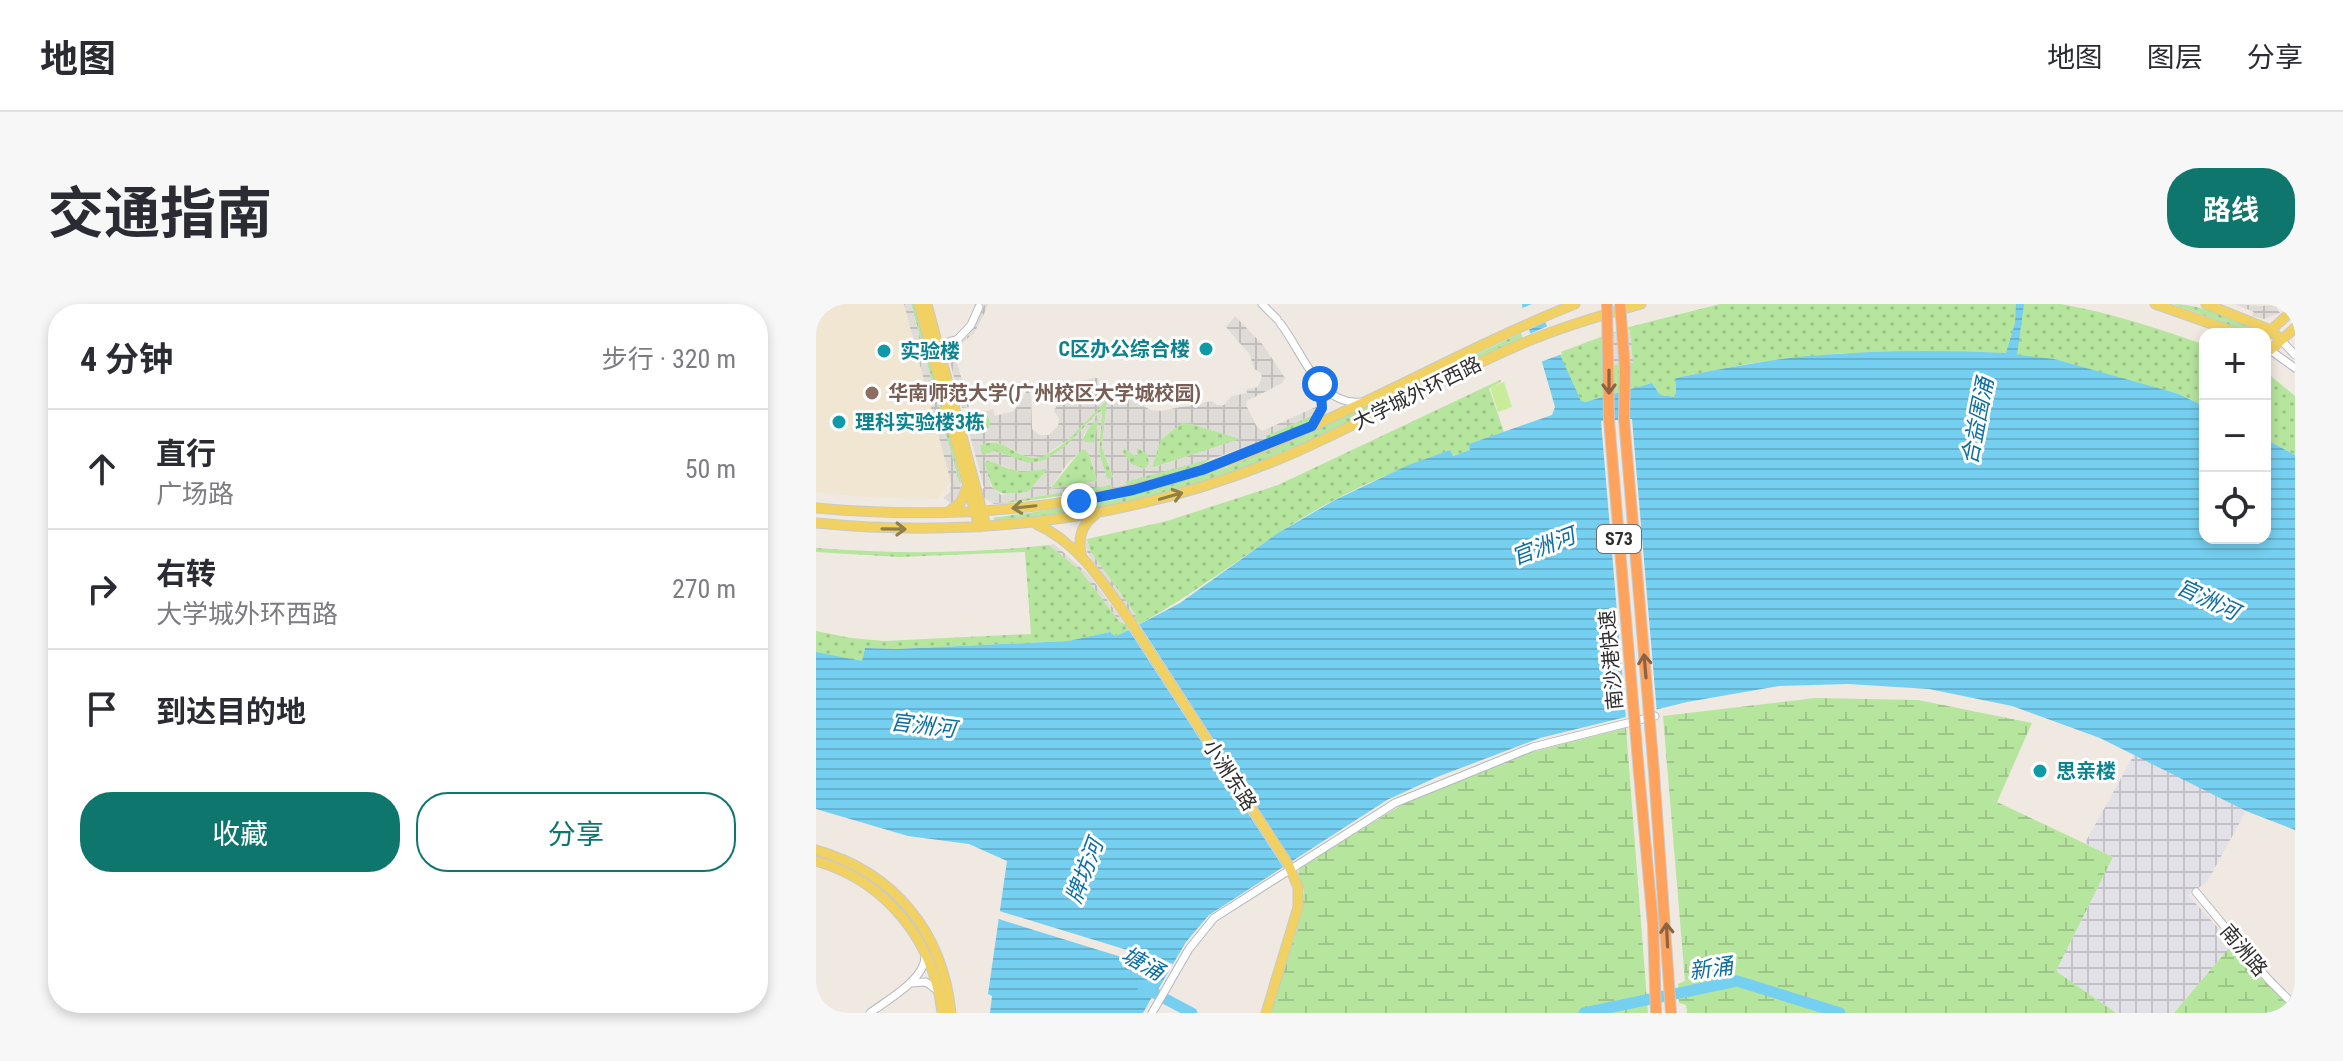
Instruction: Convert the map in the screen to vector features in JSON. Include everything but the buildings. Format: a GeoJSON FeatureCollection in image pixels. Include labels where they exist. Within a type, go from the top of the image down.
{"type":"FeatureCollection","features":[{"type":"Feature","properties":{"kind":"highway","name":"南沙港快速"},"geometry":{"type":"LineString","coordinates":[[1608,304],[1609,420],[1653,924],[1656,1013]]}},
{"type":"Feature","properties":{"kind":"highway","name":"南沙港快速"},"geometry":{"type":"LineString","coordinates":[[1620,304],[1625,369],[1624,419],[1663,868],[1671,1013]]}},
{"type":"Feature","properties":{"kind":"main road"},"geometry":{"type":"LineString","coordinates":[[919,304],[934,346],[982,527]]}},
{"type":"Feature","properties":{"kind":"main road"},"geometry":{"type":"LineString","coordinates":[[927,304],[967,484],[978,511]]}},
{"type":"Feature","properties":{"kind":"main road","name":"大学城外环西路"},"geometry":{"type":"LineString","coordinates":[[816,508],[877,512],[978,511],[1079,501],[1157,484],[1236,458],[1312,426],[1575,304]]}},
{"type":"Feature","properties":{"kind":"main road"},"geometry":{"type":"LineString","coordinates":[[1600,316],[1608,304]]}},
{"type":"Feature","properties":{"kind":"main road","name":"大学城外环西路"},"geometry":{"type":"LineString","coordinates":[[816,523],[912,529],[1033,523],[1096,514],[1197,489],[1269,463],[1526,342],[1641,304]]}},
{"type":"Feature","properties":{"kind":"main road"},"geometry":{"type":"LineString","coordinates":[[2155,304],[2223,328]]}},
{"type":"Feature","properties":{"kind":"main road"},"geometry":{"type":"LineString","coordinates":[[2206,304],[2266,328]]}},
{"type":"Feature","properties":{"kind":"main road"},"geometry":{"type":"LineString","coordinates":[[2281,340],[2271,330],[2295,308]]}},
{"type":"Feature","properties":{"kind":"main road"},"geometry":{"type":"LineString","coordinates":[[2271,346],[2295,328]]}},
{"type":"Feature","properties":{"kind":"main road"},"geometry":{"type":"LineString","coordinates":[[947,513],[964,498],[967,484]]}},
{"type":"Feature","properties":{"kind":"main road"},"geometry":{"type":"LineString","coordinates":[[1082,558],[1079,544],[1081,533],[1085,524],[1096,514]]}},
{"type":"Feature","properties":{"kind":"main road","name":"小洲东路"},"geometry":{"type":"LineString","coordinates":[[1033,523],[1058,536],[1082,558],[1130,621],[1289,866],[1298,887],[1298,907],[1266,1013]]}},
{"type":"Feature","properties":{"kind":"main road"},"geometry":{"type":"LineString","coordinates":[[816,850],[852,863],[903,899],[941,962],[951,1013]]}},
{"type":"Feature","properties":{"kind":"main road"},"geometry":{"type":"LineString","coordinates":[[816,861],[862,880],[888,901],[925,952],[942,1013]]}},
{"type":"Feature","properties":{"kind":"street"},"geometry":{"type":"LineString","coordinates":[[1262,304],[1279,321],[1322,388],[1341,400],[1363,401]]}},
{"type":"Feature","properties":{"kind":"street"},"geometry":{"type":"LineString","coordinates":[[934,346],[957,340],[973,322],[979,307]]}},
{"type":"Feature","properties":{"kind":"street"},"geometry":{"type":"LineString","coordinates":[[2281,340],[2295,355]]}},
{"type":"Feature","properties":{"kind":"street"},"geometry":{"type":"LineString","coordinates":[[2271,350],[2295,368]]}},
{"type":"Feature","properties":{"kind":"street"},"geometry":{"type":"LineString","coordinates":[[1312,426],[1322,412],[1322,388]]}},
{"type":"Feature","properties":{"kind":"street"},"geometry":{"type":"LineString","coordinates":[[1152,1013],[1208,924],[1289,866],[1405,798],[1533,747],[1655,716]]}},
{"type":"Feature","properties":{"kind":"street","name":"南洲路"},"geometry":{"type":"LineString","coordinates":[[2196,892],[2268,979],[2295,1006]]}},
{"type":"Feature","properties":{"kind":"street"},"geometry":{"type":"LineString","coordinates":[[870,1013],[923,968],[925,952]]}},
{"type":"Feature","properties":{"kind":"street"},"geometry":{"type":"LineString","coordinates":[[908,983],[921,980],[938,991]]}},
{"type":"Feature","properties":{"kind":"shaded area","name":"华南师范大学(广州校区大学城校园)"},"geometry":{"type":"Polygon","coordinates":[[[816,304],[904,304],[951,481],[938,499],[816,492],[816,304]]]}},
{"type":"Feature","properties":{"kind":"shaded area"},"geometry":{"type":"Polygon","coordinates":[[[904,304],[911,304],[961,482],[960,495],[952,504],[943,498],[950,492],[951,483],[904,304]]]}},
{"type":"Feature","properties":{"kind":"shaded area"},"geometry":{"type":"Polygon","coordinates":[[[985,304],[988,304],[974,333],[954,350],[969,407],[962,408],[948,354],[970,334],[985,304]]]}},
{"type":"Feature","properties":{"kind":"shaded area"},"geometry":{"type":"Polygon","coordinates":[[[2235,304],[2283,304],[2277,309],[2280,313],[2264,319],[2252,316],[2254,312],[2235,304]]]}},
{"type":"Feature","properties":{"kind":"shaded area"},"geometry":{"type":"Polygon","coordinates":[[[1235,316],[1263,345],[1285,378],[1282,383],[1247,401],[1257,427],[1262,431],[1320,405],[1317,413],[1266,436],[1266,440],[1214,458],[1125,482],[1128,486],[1112,489],[1112,485],[1008,503],[994,504],[984,498],[965,417],[971,415],[976,432],[984,433],[991,423],[983,412],[993,409],[995,416],[1014,411],[1028,389],[1032,429],[1040,435],[1049,435],[1058,426],[1059,419],[1054,411],[1063,393],[1077,382],[1094,378],[1098,378],[1099,389],[1104,395],[1119,397],[1128,391],[1139,404],[1151,410],[1212,401],[1224,405],[1232,396],[1258,387],[1262,377],[1254,369],[1250,355],[1226,327],[1235,316]],[[1107,400],[1069,439],[1042,457],[1025,456],[991,441],[980,445],[982,455],[995,451],[1029,463],[1045,460],[1063,448],[1102,410],[1099,452],[1107,479],[1113,477],[1102,447],[1107,400]],[[1099,417],[1084,434],[1084,442],[1094,443],[1099,417]],[[1182,423],[1161,439],[1152,468],[1240,439],[1182,423]],[[1137,447],[1137,457],[1124,448],[1123,452],[1131,464],[1145,469],[1149,464],[1148,455],[1137,447]],[[1084,448],[1067,464],[1050,489],[1097,481],[1091,458],[1084,448]],[[986,460],[991,486],[1001,495],[1028,492],[1048,469],[1021,472],[986,460]]]}},
{"type":"Feature","properties":{"kind":"shaded area"},"geometry":{"type":"Polygon","coordinates":[[[1630,329],[1633,363],[1614,365],[1612,334],[1630,329]]]}},
{"type":"Feature","properties":{"kind":"shaded area"},"geometry":{"type":"Polygon","coordinates":[[[1087,539],[1090,551],[1136,615],[1134,618],[1088,554],[1084,540],[1087,539]]]}},
{"type":"Feature","properties":{"kind":"shaded area"},"geometry":{"type":"Polygon","coordinates":[[[1054,544],[1089,575],[1125,624],[1120,622],[1080,570],[1049,545],[1054,544]]]}},
{"type":"Feature","properties":{"kind":"shaded area"},"geometry":{"type":"Polygon","coordinates":[[[2135,753],[2246,811],[2207,882],[2188,895],[2230,941],[2229,948],[2174,1013],[2116,1013],[2056,971],[2113,857],[2085,843],[2135,753]]]}},
{"type":"Feature","properties":{"kind":"green space"},"geometry":{"type":"Polygon","coordinates":[[[911,304],[916,304],[959,483],[911,304]]]}},
{"type":"Feature","properties":{"kind":"green space"},"geometry":{"type":"Polygon","coordinates":[[[1720,304],[2061,304],[2134,322],[2199,343],[2199,404],[2179,394],[2129,381],[1843,353],[1752,363],[1676,378],[1676,397],[1660,395],[1652,383],[1581,401],[1558,353],[1625,328],[1720,304]]]}},
{"type":"Feature","properties":{"kind":"green space"},"geometry":{"type":"Polygon","coordinates":[[[2173,304],[2216,312],[2251,328],[2238,328],[2173,304]]]}},
{"type":"Feature","properties":{"kind":"green space"},"geometry":{"type":"Polygon","coordinates":[[[1521,333],[1523,338],[1372,412],[1295,447],[1217,477],[1107,506],[1023,519],[995,521],[993,518],[1110,501],[1226,468],[1304,436],[1521,333]]]}},
{"type":"Feature","properties":{"kind":"green space"},"geometry":{"type":"Polygon","coordinates":[[[2271,376],[2295,396],[2295,455],[2271,442],[2271,376]]]}},
{"type":"Feature","properties":{"kind":"green space"},"geometry":{"type":"Polygon","coordinates":[[[1500,380],[1489,388],[1504,432],[1469,444],[1471,450],[1452,456],[1450,450],[1335,500],[1277,534],[1169,607],[1123,633],[1115,636],[1110,632],[1068,641],[865,648],[862,662],[816,652],[816,631],[884,641],[1031,634],[1025,552],[899,557],[816,552],[816,548],[933,552],[1049,545],[1080,570],[1120,622],[1125,624],[1136,615],[1090,551],[1087,539],[1167,521],[1278,485],[1500,380]]]}},
{"type":"Feature","properties":{"kind":"green space"},"geometry":{"type":"Polygon","coordinates":[[[1504,382],[1512,407],[1498,412],[1490,387],[1504,382]]]}},
{"type":"Feature","properties":{"kind":"green space"},"geometry":{"type":"Polygon","coordinates":[[[1107,400],[1102,447],[1113,478],[1107,479],[1099,452],[1102,410],[1062,450],[1042,461],[1024,463],[998,453],[982,455],[980,445],[989,442],[1028,457],[1045,455],[1063,444],[1107,400]]]}},
{"type":"Feature","properties":{"kind":"green space"},"geometry":{"type":"Polygon","coordinates":[[[1317,413],[1308,423],[1266,440],[1266,436],[1317,413]]]}},
{"type":"Feature","properties":{"kind":"green space"},"geometry":{"type":"Polygon","coordinates":[[[987,414],[990,426],[984,432],[976,432],[971,415],[987,414]]]}},
{"type":"Feature","properties":{"kind":"green space"},"geometry":{"type":"Polygon","coordinates":[[[1099,417],[1094,443],[1084,442],[1082,440],[1091,424],[1099,417]]]}},
{"type":"Feature","properties":{"kind":"green space"},"geometry":{"type":"Polygon","coordinates":[[[1181,423],[1241,439],[1151,468],[1159,441],[1181,423]]]}},
{"type":"Feature","properties":{"kind":"green space"},"geometry":{"type":"Polygon","coordinates":[[[1136,447],[1148,454],[1149,464],[1145,469],[1131,464],[1123,452],[1124,448],[1137,457],[1136,447]]]}},
{"type":"Feature","properties":{"kind":"green space"},"geometry":{"type":"Polygon","coordinates":[[[1082,449],[1088,450],[1097,481],[1050,489],[1082,449]]]}},
{"type":"Feature","properties":{"kind":"green space"},"geometry":{"type":"Polygon","coordinates":[[[1214,456],[1197,467],[1174,475],[1128,486],[1124,482],[1214,456]]]}},
{"type":"Feature","properties":{"kind":"green space"},"geometry":{"type":"Polygon","coordinates":[[[991,460],[1014,470],[1048,469],[1028,492],[1001,493],[993,486],[987,472],[984,461],[991,460]]]}},
{"type":"Feature","properties":{"kind":"green space"},"geometry":{"type":"Polygon","coordinates":[[[1113,484],[1112,489],[1008,503],[1008,501],[1113,484]]]}},
{"type":"Feature","properties":{"kind":"green space"},"geometry":{"type":"Polygon","coordinates":[[[1815,698],[1918,700],[2032,723],[1997,802],[2113,857],[2056,971],[2116,1013],[1687,1013],[1686,1005],[1679,1003],[1678,984],[1685,981],[1663,716],[1815,698]]]}},
{"type":"Feature","properties":{"kind":"green space"},"geometry":{"type":"Polygon","coordinates":[[[1626,728],[1648,1013],[1271,1013],[1302,912],[1304,891],[1298,872],[1301,867],[1408,801],[1524,754],[1626,728]]]}},
{"type":"Feature","properties":{"kind":"green space"},"geometry":{"type":"Polygon","coordinates":[[[2229,948],[2295,1010],[2295,1013],[2174,1013],[2229,948]]]}},
{"type":"Feature","properties":{"kind":"water"},"geometry":{"type":"Polygon","coordinates":[[[1522,304],[1537,304],[1581,401],[1585,402],[1652,383],[1660,395],[1676,397],[1676,378],[1793,358],[1883,352],[2006,353],[2015,323],[2016,304],[2024,304],[2017,355],[2054,359],[2179,394],[2199,404],[2199,544],[2271,544],[2271,442],[2295,455],[2295,830],[2246,811],[2100,738],[2012,706],[1929,689],[1848,684],[1779,686],[1687,702],[1540,738],[1437,777],[1387,800],[1209,915],[1186,942],[1156,993],[1166,1003],[1152,997],[1143,1013],[990,1013],[992,996],[988,994],[1007,861],[969,844],[908,836],[816,809],[816,652],[862,661],[865,648],[1068,641],[1110,632],[1115,636],[1123,633],[1180,603],[1278,533],[1335,500],[1406,466],[1450,450],[1453,456],[1470,450],[1469,444],[1552,415],[1555,407],[1542,362],[1523,315],[1522,304]]]}},
{"type":"Feature","properties":{"kind":"pier"},"geometry":{"type":"Polygon","coordinates":[[[1541,304],[1548,321],[1526,331],[1518,310],[1541,304]]]}},
{"type":"Feature","properties":{"kind":"pier"},"geometry":{"type":"Polygon","coordinates":[[[1550,325],[1562,354],[1538,363],[1527,335],[1550,325]]]}},
{"type":"Feature","properties":{"kind":"pier"},"geometry":{"type":"Polygon","coordinates":[[[1632,419],[1657,713],[1626,720],[1601,421],[1632,419]]]}},
{"type":"Feature","properties":{"kind":"pier"},"geometry":{"type":"Polygon","coordinates":[[[1137,621],[1292,861],[1283,867],[1127,627],[1137,621]]]}},
{"type":"Feature","properties":{"kind":"pier"},"geometry":{"type":"Polygon","coordinates":[[[996,910],[1173,964],[1170,972],[995,918],[996,910]]]}},
{"type":"Feature","properties":{"kind":"waterway","name":"新涌"},"geometry":{"type":"LineString","coordinates":[[1584,1013],[1737,981],[1840,1013]]}},
{"type":"Feature","properties":{"kind":"waterway","name":"塘涌"},"geometry":{"type":"LineString","coordinates":[[1143,987],[1192,1013]]}},
{"type":"Feature","properties":{"kind":"place","name":"C区办公综合楼"},"geometry":{"type":"Point","coordinates":[1206,349]}},
{"type":"Feature","properties":{"kind":"place","name":"实验楼"},"geometry":{"type":"Point","coordinates":[884,351]}},
{"type":"Feature","properties":{"kind":"place","name":"华南师范大学(广州校区大学城校园)"},"geometry":{"type":"Point","coordinates":[872,393]}},
{"type":"Feature","properties":{"kind":"place","name":"理科实验楼3栋"},"geometry":{"type":"Point","coordinates":[839,422]}},
{"type":"Feature","properties":{"kind":"place","name":"思亲楼"},"geometry":{"type":"Point","coordinates":[2040,771]}},
{"type":"Feature","properties":{"kind":"route"},"geometry":{"type":"LineString","coordinates":[[1079,501],[1133,490],[1202,470],[1312,426],[1322,408],[1320,384]]}},
{"type":"Feature","properties":{"kind":"water label","name":"合益围涌"},"geometry":{"type":"Point","coordinates":[1977,421]}},
{"type":"Feature","properties":{"kind":"water label","name":"官洲河"},"geometry":{"type":"Point","coordinates":[1543,546]}},
{"type":"Feature","properties":{"kind":"water label","name":"官洲河"},"geometry":{"type":"Point","coordinates":[2208,599]}},
{"type":"Feature","properties":{"kind":"water label","name":"官洲河"},"geometry":{"type":"Point","coordinates":[923,725]}},
{"type":"Feature","properties":{"kind":"water label","name":"牌坊河"},"geometry":{"type":"Point","coordinates":[1084,871]}}]}
